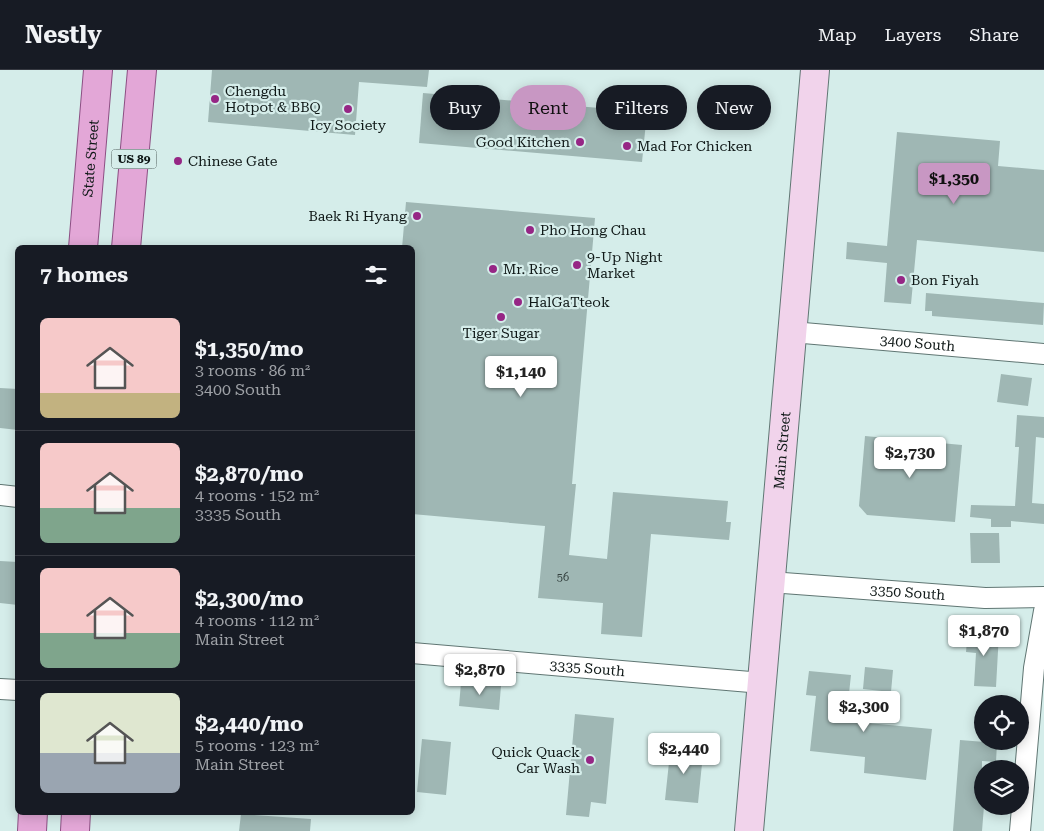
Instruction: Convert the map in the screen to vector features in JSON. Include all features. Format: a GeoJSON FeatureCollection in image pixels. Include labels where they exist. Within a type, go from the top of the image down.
{"type":"FeatureCollection","features":[{"type":"Feature","properties":{"kind":"main road","name":"State Street"},"geometry":{"type":"LineString","coordinates":[[83,245],[98,70]]}},
{"type":"Feature","properties":{"kind":"main road","name":"US 89"},"geometry":{"type":"LineString","coordinates":[[126,245],[142,70]]}},
{"type":"Feature","properties":{"kind":"main road"},"geometry":{"type":"LineString","coordinates":[[32,831],[33,815]]}},
{"type":"Feature","properties":{"kind":"main road"},"geometry":{"type":"LineString","coordinates":[[75,831],[76,815]]}},
{"type":"Feature","properties":{"kind":"street","name":"Main Street"},"geometry":{"type":"LineString","coordinates":[[749,831],[815,70]]}},
{"type":"Feature","properties":{"kind":"street","name":"3400 South"},"geometry":{"type":"LineString","coordinates":[[792,332],[1044,354]]}},
{"type":"Feature","properties":{"kind":"street"},"geometry":{"type":"LineString","coordinates":[[0,495],[15,497]]}},
{"type":"Feature","properties":{"kind":"street","name":"3350 South"},"geometry":{"type":"LineString","coordinates":[[770,582],[985,598],[1044,597]]}},
{"type":"Feature","properties":{"kind":"street"},"geometry":{"type":"LineString","coordinates":[[1020,831],[1034,668],[1044,612]]}},
{"type":"Feature","properties":{"kind":"street","name":"3335 South"},"geometry":{"type":"LineString","coordinates":[[415,653],[762,682]]}},
{"type":"Feature","properties":{"kind":"street"},"geometry":{"type":"LineString","coordinates":[[0,688],[15,690]]}},
{"type":"Feature","properties":{"kind":"building"},"geometry":{"type":"Polygon","coordinates":[[[212,70],[429,70],[427,87],[359,82],[355,135],[208,122],[212,70]]]}},
{"type":"Feature","properties":{"kind":"building"},"geometry":{"type":"Polygon","coordinates":[[[423,93],[430,94],[430,130],[500,130],[500,100],[510,100],[510,130],[586,130],[586,107],[596,108],[596,130],[645,130],[642,162],[419,143],[423,93]]]}},
{"type":"Feature","properties":{"kind":"building"},"geometry":{"type":"Polygon","coordinates":[[[897,132],[1000,141],[998,166],[1044,170],[1044,252],[917,240],[911,304],[884,302],[887,263],[846,259],[847,242],[887,246],[897,132]]]}},
{"type":"Feature","properties":{"kind":"building"},"geometry":{"type":"Polygon","coordinates":[[[406,202],[595,218],[572,484],[576,484],[569,555],[607,559],[613,492],[728,501],[726,522],[731,522],[729,540],[651,534],[642,637],[601,634],[603,603],[538,598],[545,526],[415,514],[415,245],[402,245],[406,202]]]}},
{"type":"Feature","properties":{"kind":"building"},"geometry":{"type":"Polygon","coordinates":[[[926,293],[1044,303],[1043,325],[932,316],[932,311],[925,311],[926,293]]]}},
{"type":"Feature","properties":{"kind":"building"},"geometry":{"type":"Polygon","coordinates":[[[1001,374],[1032,378],[1028,406],[997,402],[1001,374]]]}},
{"type":"Feature","properties":{"kind":"building"},"geometry":{"type":"Polygon","coordinates":[[[0,388],[15,389],[15,430],[0,428],[0,388]]]}},
{"type":"Feature","properties":{"kind":"building"},"geometry":{"type":"Polygon","coordinates":[[[1017,415],[1044,417],[1044,438],[1036,437],[1032,503],[1044,504],[1044,524],[1011,521],[1011,527],[991,527],[991,519],[970,517],[971,505],[1015,506],[1019,447],[1015,447],[1017,415]]]}},
{"type":"Feature","properties":{"kind":"building"},"geometry":{"type":"Polygon","coordinates":[[[865,436],[962,445],[955,522],[867,515],[859,506],[865,436]]]}},
{"type":"Feature","properties":{"kind":"building"},"geometry":{"type":"Polygon","coordinates":[[[970,533],[999,533],[1000,563],[971,563],[970,533]]]}},
{"type":"Feature","properties":{"kind":"building"},"geometry":{"type":"Polygon","coordinates":[[[0,561],[15,562],[15,605],[0,603],[0,561]]]}},
{"type":"Feature","properties":{"kind":"building"},"geometry":{"type":"Polygon","coordinates":[[[968,630],[999,633],[996,687],[974,686],[976,653],[966,652],[968,630]]]}},
{"type":"Feature","properties":{"kind":"building"},"geometry":{"type":"Polygon","coordinates":[[[865,667],[893,670],[891,692],[863,689],[865,667]]]}},
{"type":"Feature","properties":{"kind":"building"},"geometry":{"type":"Polygon","coordinates":[[[809,671],[851,675],[846,721],[932,729],[926,780],[864,773],[865,757],[810,751],[816,696],[806,695],[809,671]]]}},
{"type":"Feature","properties":{"kind":"building"},"geometry":{"type":"Polygon","coordinates":[[[461,683],[501,686],[499,710],[459,706],[461,683]]]}},
{"type":"Feature","properties":{"kind":"building","name":"Quick Quack Car Wash"},"geometry":{"type":"Polygon","coordinates":[[[575,714],[614,718],[606,804],[591,802],[589,817],[566,815],[575,714]]]}},
{"type":"Feature","properties":{"kind":"building"},"geometry":{"type":"Polygon","coordinates":[[[422,739],[451,742],[446,795],[417,792],[422,739]]]}},
{"type":"Feature","properties":{"kind":"building"},"geometry":{"type":"Polygon","coordinates":[[[960,740],[974,741],[974,750],[997,750],[996,760],[974,760],[974,815],[983,815],[982,831],[953,831],[960,740]]]}},
{"type":"Feature","properties":{"kind":"building"},"geometry":{"type":"Polygon","coordinates":[[[677,744],[692,745],[691,753],[703,754],[698,803],[665,800],[670,753],[676,754],[677,744]]]}},
{"type":"Feature","properties":{"kind":"building"},"geometry":{"type":"Polygon","coordinates":[[[241,815],[311,819],[310,831],[239,831],[241,815]]]}},
{"type":"Feature","properties":{"kind":"place","name":"Chengdu Hotpot & BBQ"},"geometry":{"type":"Point","coordinates":[215,99]}},
{"type":"Feature","properties":{"kind":"place","name":"Icy Society"},"geometry":{"type":"Point","coordinates":[348,109]}},
{"type":"Feature","properties":{"kind":"place","name":"Good Kitchen"},"geometry":{"type":"Point","coordinates":[580,142]}},
{"type":"Feature","properties":{"kind":"place","name":"Mad For Chicken"},"geometry":{"type":"Point","coordinates":[627,146]}},
{"type":"Feature","properties":{"kind":"place","name":"Chinese Gate"},"geometry":{"type":"Point","coordinates":[178,161]}},
{"type":"Feature","properties":{"kind":"place","name":"Baek Ri Hyang"},"geometry":{"type":"Point","coordinates":[417,216]}},
{"type":"Feature","properties":{"kind":"place","name":"Pho Hong Chau"},"geometry":{"type":"Point","coordinates":[530,230]}},
{"type":"Feature","properties":{"kind":"place","name":"9-Up Night Market"},"geometry":{"type":"Point","coordinates":[577,265]}},
{"type":"Feature","properties":{"kind":"place","name":"Mr. Rice"},"geometry":{"type":"Point","coordinates":[493,269]}},
{"type":"Feature","properties":{"kind":"place","name":"Bon Fiyah"},"geometry":{"type":"Point","coordinates":[901,280]}},
{"type":"Feature","properties":{"kind":"place","name":"HalGaTteok"},"geometry":{"type":"Point","coordinates":[518,302]}},
{"type":"Feature","properties":{"kind":"place","name":"Tiger Sugar"},"geometry":{"type":"Point","coordinates":[501,317]}},
{"type":"Feature","properties":{"kind":"place","name":"Quick Quack Car Wash"},"geometry":{"type":"Point","coordinates":[590,760]}}]}
